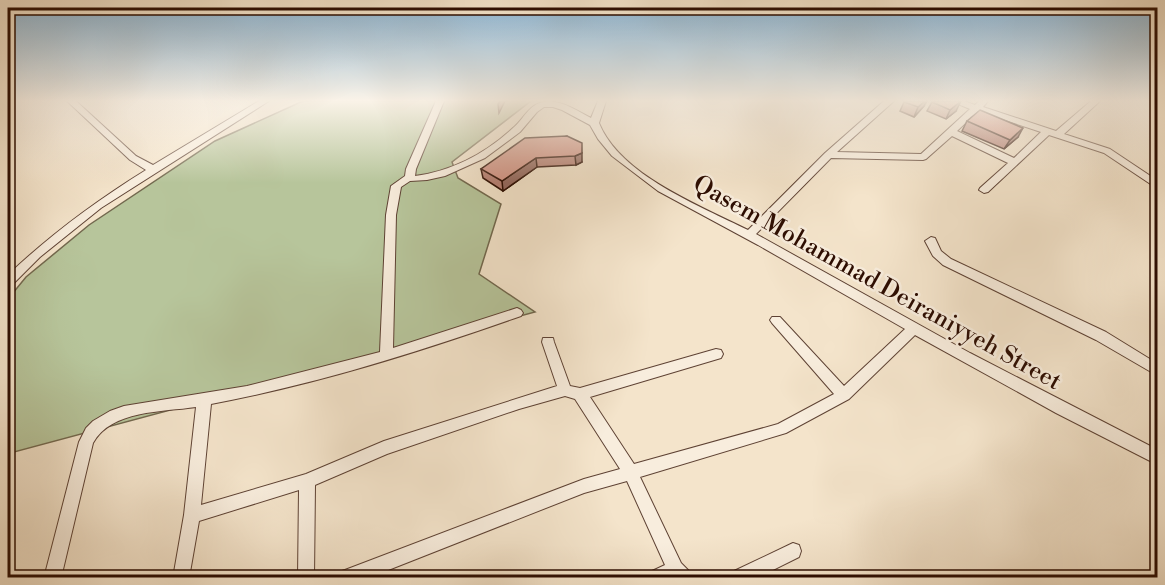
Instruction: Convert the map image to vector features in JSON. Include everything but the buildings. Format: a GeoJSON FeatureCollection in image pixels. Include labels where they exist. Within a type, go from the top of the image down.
{"type":"FeatureCollection","features":[{"type":"Feature","properties":{"kind":"street"},"geometry":{"type":"LineString","coordinates":[[101,128],[133,158],[155,171]]}},
{"type":"Feature","properties":{"kind":"street"},"geometry":{"type":"LineString","coordinates":[[8,282],[62,233],[223,128]]}},
{"type":"Feature","properties":{"kind":"street"},"geometry":{"type":"LineString","coordinates":[[386,354],[391,215],[396,186],[410,177],[429,128]]}},
{"type":"Feature","properties":{"kind":"street"},"geometry":{"type":"LineString","coordinates":[[410,177],[420,178],[462,167],[519,128]]}},
{"type":"Feature","properties":{"kind":"street","name":"Qasem Mohammad Deiraniyyeh Street"},"geometry":{"type":"LineString","coordinates":[[597,128],[604,142],[646,179],[913,329],[1158,458]]}},
{"type":"Feature","properties":{"kind":"street"},"geometry":{"type":"LineString","coordinates":[[749,235],[828,155],[859,128]]}},
{"type":"Feature","properties":{"kind":"street"},"geometry":{"type":"LineString","coordinates":[[828,155],[921,158],[955,128]]}},
{"type":"Feature","properties":{"kind":"street"},"geometry":{"type":"LineString","coordinates":[[1040,128],[1107,151],[1158,186]]}},
{"type":"Feature","properties":{"kind":"street"},"geometry":{"type":"LineString","coordinates":[[984,190],[1058,128]]}},
{"type":"Feature","properties":{"kind":"street"},"geometry":{"type":"LineString","coordinates":[[951,132],[1015,162]]}},
{"type":"Feature","properties":{"kind":"street"},"geometry":{"type":"LineString","coordinates":[[931,241],[940,256],[954,266],[1101,336],[1158,371]]}},
{"type":"Feature","properties":{"kind":"street"},"geometry":{"type":"LineString","coordinates":[[52,578],[86,442],[96,426],[109,418],[129,411],[204,401],[255,391],[386,354],[517,313]]}},
{"type":"Feature","properties":{"kind":"street"},"geometry":{"type":"LineString","coordinates":[[776,320],[844,395]]}},
{"type":"Feature","properties":{"kind":"street"},"geometry":{"type":"LineString","coordinates":[[345,578],[630,471],[781,429],[844,395],[913,329]]}},
{"type":"Feature","properties":{"kind":"street"},"geometry":{"type":"LineString","coordinates":[[548,342],[565,390]]}},
{"type":"Feature","properties":{"kind":"street"},"geometry":{"type":"LineString","coordinates":[[192,515],[307,481],[420,435],[565,390],[580,394],[716,354]]}},
{"type":"Feature","properties":{"kind":"street"},"geometry":{"type":"LineString","coordinates":[[580,394],[630,471],[680,573],[656,578]]}},
{"type":"Feature","properties":{"kind":"street"},"geometry":{"type":"LineString","coordinates":[[181,578],[192,515],[204,401]]}},
{"type":"Feature","properties":{"kind":"street"},"geometry":{"type":"LineString","coordinates":[[306,578],[307,481]]}},
{"type":"Feature","properties":{"kind":"street"},"geometry":{"type":"LineString","coordinates":[[738,578],[794,551]]}},
{"type":"Feature","properties":{"kind":"green space"},"geometry":{"type":"Polygon","coordinates":[[[243,128],[496,128],[452,162],[458,178],[501,204],[479,274],[535,312],[10,453],[8,463],[8,299],[26,277],[89,225],[215,141],[243,128]]]}}]}
